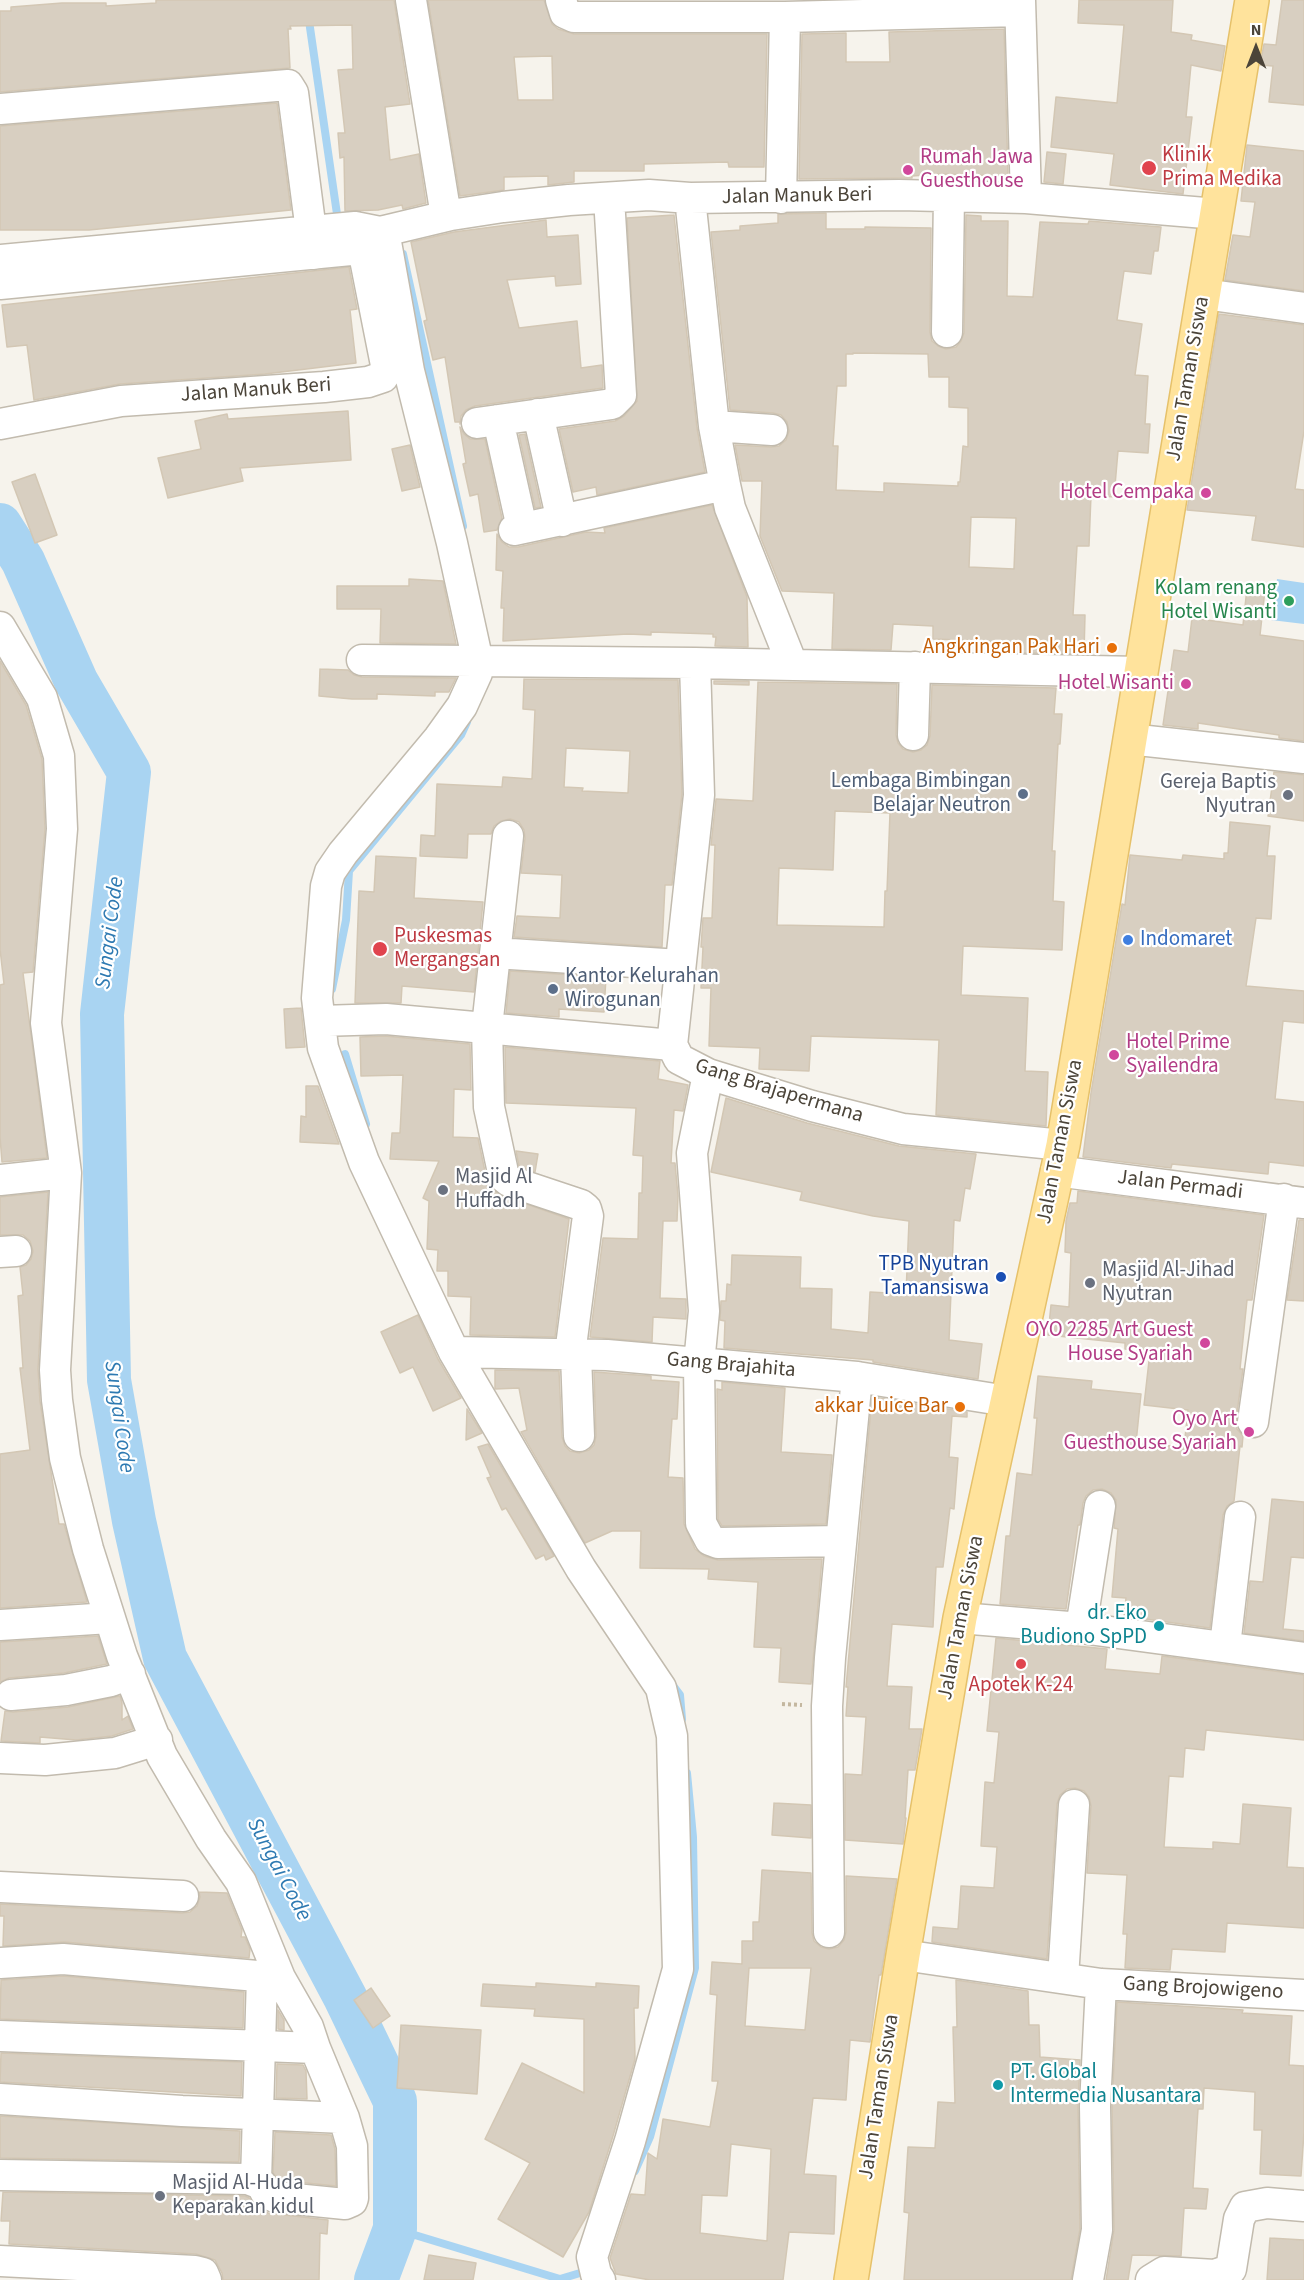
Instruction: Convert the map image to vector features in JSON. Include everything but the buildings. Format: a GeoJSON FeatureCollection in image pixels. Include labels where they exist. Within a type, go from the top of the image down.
{"type":"FeatureCollection","features":[{"type":"Feature","properties":{"kind":"main road","name":"Jalan Taman Siswa"},"geometry":{"type":"LineString","coordinates":[[851,2280],[960,1618],[1060,1158],[1252,0]]}},
{"type":"Feature","properties":{"kind":"street"},"geometry":{"type":"LineString","coordinates":[[411,0],[446,216]]}},
{"type":"Feature","properties":{"kind":"street"},"geometry":{"type":"LineString","coordinates":[[561,0],[565,13],[574,17],[785,17],[1020,5],[1026,198]]}},
{"type":"Feature","properties":{"kind":"street"},"geometry":{"type":"LineString","coordinates":[[781,198],[785,17]]}},
{"type":"Feature","properties":{"kind":"street"},"geometry":{"type":"LineString","coordinates":[[0,109],[288,85],[293,93],[313,243]]}},
{"type":"Feature","properties":{"kind":"street","name":"Jalan Manuk Beri"},"geometry":{"type":"LineString","coordinates":[[58,266],[313,243],[371,235],[446,216],[569,200],[649,195],[690,198],[950,196],[1026,198],[1217,214]]}},
{"type":"Feature","properties":{"kind":"street"},"geometry":{"type":"LineString","coordinates":[[948,332],[950,196]]}},
{"type":"Feature","properties":{"kind":"street"},"geometry":{"type":"LineString","coordinates":[[609,198],[621,395],[612,404],[488,421],[518,529],[725,485]]}},
{"type":"Feature","properties":{"kind":"street"},"geometry":{"type":"LineString","coordinates":[[690,198],[714,426],[730,508],[792,664]]}},
{"type":"Feature","properties":{"kind":"street"},"geometry":{"type":"LineString","coordinates":[[371,235],[409,371],[452,543],[478,662],[477,673],[456,714],[330,872],[326,886],[317,998],[323,1047],[364,1162],[454,1352],[580,1569],[661,1688],[672,1736],[678,1969],[630,2141],[592,2257],[596,2274],[600,2280]]}},
{"type":"Feature","properties":{"kind":"street","name":"Jalan Manuk Beri"},"geometry":{"type":"LineString","coordinates":[[0,424],[121,401],[324,387],[368,382],[382,376],[386,365],[371,235]]}},
{"type":"Feature","properties":{"kind":"street"},"geometry":{"type":"LineString","coordinates":[[0,260],[58,266]]}},
{"type":"Feature","properties":{"kind":"street"},"geometry":{"type":"LineString","coordinates":[[0,284],[58,266]]}},
{"type":"Feature","properties":{"kind":"street"},"geometry":{"type":"LineString","coordinates":[[1204,294],[1304,308]]}},
{"type":"Feature","properties":{"kind":"street"},"geometry":{"type":"LineString","coordinates":[[538,414],[562,520]]}},
{"type":"Feature","properties":{"kind":"street"},"geometry":{"type":"LineString","coordinates":[[714,426],[772,430]]}},
{"type":"Feature","properties":{"kind":"street"},"geometry":{"type":"LineString","coordinates":[[0,627],[42,698],[59,756],[62,829],[46,1023],[66,1173],[56,1339],[57,1400],[65,1458],[88,1549],[110,1618],[162,1756],[178,1786],[241,1882],[271,1977],[308,2027],[344,2118],[352,2146],[352,2201],[345,2204],[275,2197],[266,2193],[261,2184],[248,2179],[0,2175]]}},
{"type":"Feature","properties":{"kind":"street"},"geometry":{"type":"LineString","coordinates":[[362,660],[792,664],[1140,672]]}},
{"type":"Feature","properties":{"kind":"street","name":"Gang Brajapermana"},"geometry":{"type":"LineString","coordinates":[[695,663],[699,795],[672,1045],[679,1059],[708,1074],[812,1106],[903,1129],[1060,1158]]}},
{"type":"Feature","properties":{"kind":"street"},"geometry":{"type":"LineString","coordinates":[[913,735],[915,667]]}},
{"type":"Feature","properties":{"kind":"street"},"geometry":{"type":"LineString","coordinates":[[1129,739],[1304,758]]}},
{"type":"Feature","properties":{"kind":"street"},"geometry":{"type":"LineString","coordinates":[[508,836],[488,1027],[489,1107],[504,1177],[509,1181],[581,1205],[586,1209],[588,1216],[573,1354],[579,1436]]}},
{"type":"Feature","properties":{"kind":"street"},"geometry":{"type":"LineString","coordinates":[[495,953],[680,965]]}},
{"type":"Feature","properties":{"kind":"street"},"geometry":{"type":"LineString","coordinates":[[320,1021],[386,1019],[672,1045]]}},
{"type":"Feature","properties":{"kind":"street"},"geometry":{"type":"LineString","coordinates":[[708,1074],[692,1153],[704,1311],[699,1364],[701,1523],[710,1540],[718,1543],[841,1541]]}},
{"type":"Feature","properties":{"kind":"street","name":"Jalan Permadi"},"geometry":{"type":"LineString","coordinates":[[1060,1158],[1294,1201]]}},
{"type":"Feature","properties":{"kind":"street"},"geometry":{"type":"LineString","coordinates":[[0,1180],[66,1173]]}},
{"type":"Feature","properties":{"kind":"street"},"geometry":{"type":"LineString","coordinates":[[1253,1422],[1294,1201]]}},
{"type":"Feature","properties":{"kind":"street","name":"Gang Brajahita"},"geometry":{"type":"LineString","coordinates":[[454,1352],[573,1354],[857,1377],[1007,1401]]}},
{"type":"Feature","properties":{"kind":"street"},"geometry":{"type":"LineString","coordinates":[[829,1932],[827,1706],[857,1377]]}},
{"type":"Feature","properties":{"kind":"street"},"geometry":{"type":"LineString","coordinates":[[1081,1628],[1100,1506]]}},
{"type":"Feature","properties":{"kind":"street"},"geometry":{"type":"LineString","coordinates":[[1225,1647],[1240,1517]]}},
{"type":"Feature","properties":{"kind":"street"},"geometry":{"type":"LineString","coordinates":[[0,1625],[110,1618]]}},
{"type":"Feature","properties":{"kind":"street"},"geometry":{"type":"LineString","coordinates":[[960,1618],[1081,1628],[1304,1658]]}},
{"type":"Feature","properties":{"kind":"street"},"geometry":{"type":"LineString","coordinates":[[11,1695],[66,1690],[111,1681],[130,1674]]}},
{"type":"Feature","properties":{"kind":"street"},"geometry":{"type":"LineString","coordinates":[[0,1758],[45,1760],[115,1753],[157,1740]]}},
{"type":"Feature","properties":{"kind":"street"},"geometry":{"type":"LineString","coordinates":[[1063,1978],[1074,1805]]}},
{"type":"Feature","properties":{"kind":"street"},"geometry":{"type":"LineString","coordinates":[[0,1887],[183,1896]]}},
{"type":"Feature","properties":{"kind":"street","name":"Gang Brojowigeno"},"geometry":{"type":"LineString","coordinates":[[903,1955],[1101,1984],[1304,1995]]}},
{"type":"Feature","properties":{"kind":"street"},"geometry":{"type":"LineString","coordinates":[[0,1963],[63,1959],[271,1977]]}},
{"type":"Feature","properties":{"kind":"street"},"geometry":{"type":"LineString","coordinates":[[256,2181],[261,2046],[271,1977]]}},
{"type":"Feature","properties":{"kind":"street","name":"Gang Brojowigeno"},"geometry":{"type":"LineString","coordinates":[[1088,2280],[1097,2230],[1095,2106],[1101,1984]]}},
{"type":"Feature","properties":{"kind":"street"},"geometry":{"type":"LineString","coordinates":[[0,2036],[315,2048]]}},
{"type":"Feature","properties":{"kind":"street"},"geometry":{"type":"LineString","coordinates":[[0,2099],[182,2111],[344,2118]]}},
{"type":"Feature","properties":{"kind":"street"},"geometry":{"type":"LineString","coordinates":[[1151,2280],[1164,2272],[1215,2275],[1231,2269],[1239,2218],[1245,2207],[1267,2203],[1304,2206]]}},
{"type":"Feature","properties":{"kind":"street"},"geometry":{"type":"LineString","coordinates":[[0,2261],[195,2271],[203,2273],[206,2280]]}},
{"type":"Feature","properties":{"kind":"water","name":"Kolam renang Hotel Wisanti"},"geometry":{"type":"Polygon","coordinates":[[[1277,579],[1304,583],[1304,624],[1271,620],[1277,579]]]}},
{"type":"Feature","properties":{"kind":"waterway"},"geometry":{"type":"LineString","coordinates":[[306,0],[338,221]]}},
{"type":"Feature","properties":{"kind":"waterway"},"geometry":{"type":"LineString","coordinates":[[403,254],[463,526]]}},
{"type":"Feature","properties":{"kind":"waterway","name":"Sungai Code"},"geometry":{"type":"LineString","coordinates":[[0,525],[23,561],[76,681],[129,772],[102,1014],[109,1380],[134,1521],[165,1658],[345,1997],[395,2101],[395,2229],[376,2280]]}},
{"type":"Feature","properties":{"kind":"waterway"},"geometry":{"type":"LineString","coordinates":[[332,989],[346,920],[349,871],[461,735],[467,722]]}},
{"type":"Feature","properties":{"kind":"waterway"},"geometry":{"type":"LineString","coordinates":[[345,1054],[366,1124]]}},
{"type":"Feature","properties":{"kind":"waterway"},"geometry":{"type":"LineString","coordinates":[[671,1683],[680,1695],[682,1719]]}},
{"type":"Feature","properties":{"kind":"waterway"},"geometry":{"type":"LineString","coordinates":[[635,2171],[650,2137],[695,1968],[693,1837],[687,1773]]}},
{"type":"Feature","properties":{"kind":"waterway"},"geometry":{"type":"LineString","coordinates":[[395,2229],[560,2279],[580,2273]]}},
{"type":"Feature","properties":{"kind":"place","name":"Klinik Prima Medika"},"geometry":{"type":"Point","coordinates":[1149,168]}},
{"type":"Feature","properties":{"kind":"place","name":"Rumah Jawa Guesthouse"},"geometry":{"type":"Point","coordinates":[908,170]}},
{"type":"Feature","properties":{"kind":"place","name":"Hotel Cempaka"},"geometry":{"type":"Point","coordinates":[1206,493]}},
{"type":"Feature","properties":{"kind":"place","name":"Kolam renang Hotel Wisanti"},"geometry":{"type":"Point","coordinates":[1289,601]}},
{"type":"Feature","properties":{"kind":"place","name":"Angkringan Pak Hari"},"geometry":{"type":"Point","coordinates":[1112,648]}},
{"type":"Feature","properties":{"kind":"place","name":"Hotel Wisanti"},"geometry":{"type":"Point","coordinates":[1186,684]}},
{"type":"Feature","properties":{"kind":"place","name":"Lembaga Bimbingan Belajar Neutron"},"geometry":{"type":"Point","coordinates":[1023,794]}},
{"type":"Feature","properties":{"kind":"place","name":"Gereja Baptis Nyutran"},"geometry":{"type":"Point","coordinates":[1288,795]}},
{"type":"Feature","properties":{"kind":"place","name":"Indomaret"},"geometry":{"type":"Point","coordinates":[1128,940]}},
{"type":"Feature","properties":{"kind":"place","name":"Puskesmas Mergangsan"},"geometry":{"type":"Point","coordinates":[380,949]}},
{"type":"Feature","properties":{"kind":"place","name":"Kantor Kelurahan Wirogunan"},"geometry":{"type":"Point","coordinates":[553,989]}},
{"type":"Feature","properties":{"kind":"place","name":"Hotel Prime Syailendra"},"geometry":{"type":"Point","coordinates":[1114,1055]}},
{"type":"Feature","properties":{"kind":"place","name":"Masjid Al Huffadh"},"geometry":{"type":"Point","coordinates":[443,1190]}},
{"type":"Feature","properties":{"kind":"place","name":"TPB Nyutran Tamansiswa"},"geometry":{"type":"Point","coordinates":[1001,1277]}},
{"type":"Feature","properties":{"kind":"place","name":"Masjid Al-Jihad Nyutran"},"geometry":{"type":"Point","coordinates":[1090,1283]}},
{"type":"Feature","properties":{"kind":"place","name":"OYO 2285 Art Guest House Syariah"},"geometry":{"type":"Point","coordinates":[1205,1343]}},
{"type":"Feature","properties":{"kind":"place","name":"akkar Juice Bar"},"geometry":{"type":"Point","coordinates":[960,1407]}},
{"type":"Feature","properties":{"kind":"place","name":"Oyo Art Guesthouse Syariah"},"geometry":{"type":"Point","coordinates":[1249,1432]}},
{"type":"Feature","properties":{"kind":"place","name":"dr. Eko Budiono SpPD"},"geometry":{"type":"Point","coordinates":[1159,1626]}},
{"type":"Feature","properties":{"kind":"place","name":"Apotek K-24"},"geometry":{"type":"Point","coordinates":[1021,1664]}},
{"type":"Feature","properties":{"kind":"place","name":"PT. Global Intermedia Nusantara"},"geometry":{"type":"Point","coordinates":[998,2085]}},
{"type":"Feature","properties":{"kind":"place","name":"Masjid Al-Huda Keparakan kidul"},"geometry":{"type":"Point","coordinates":[160,2196]}}]}
